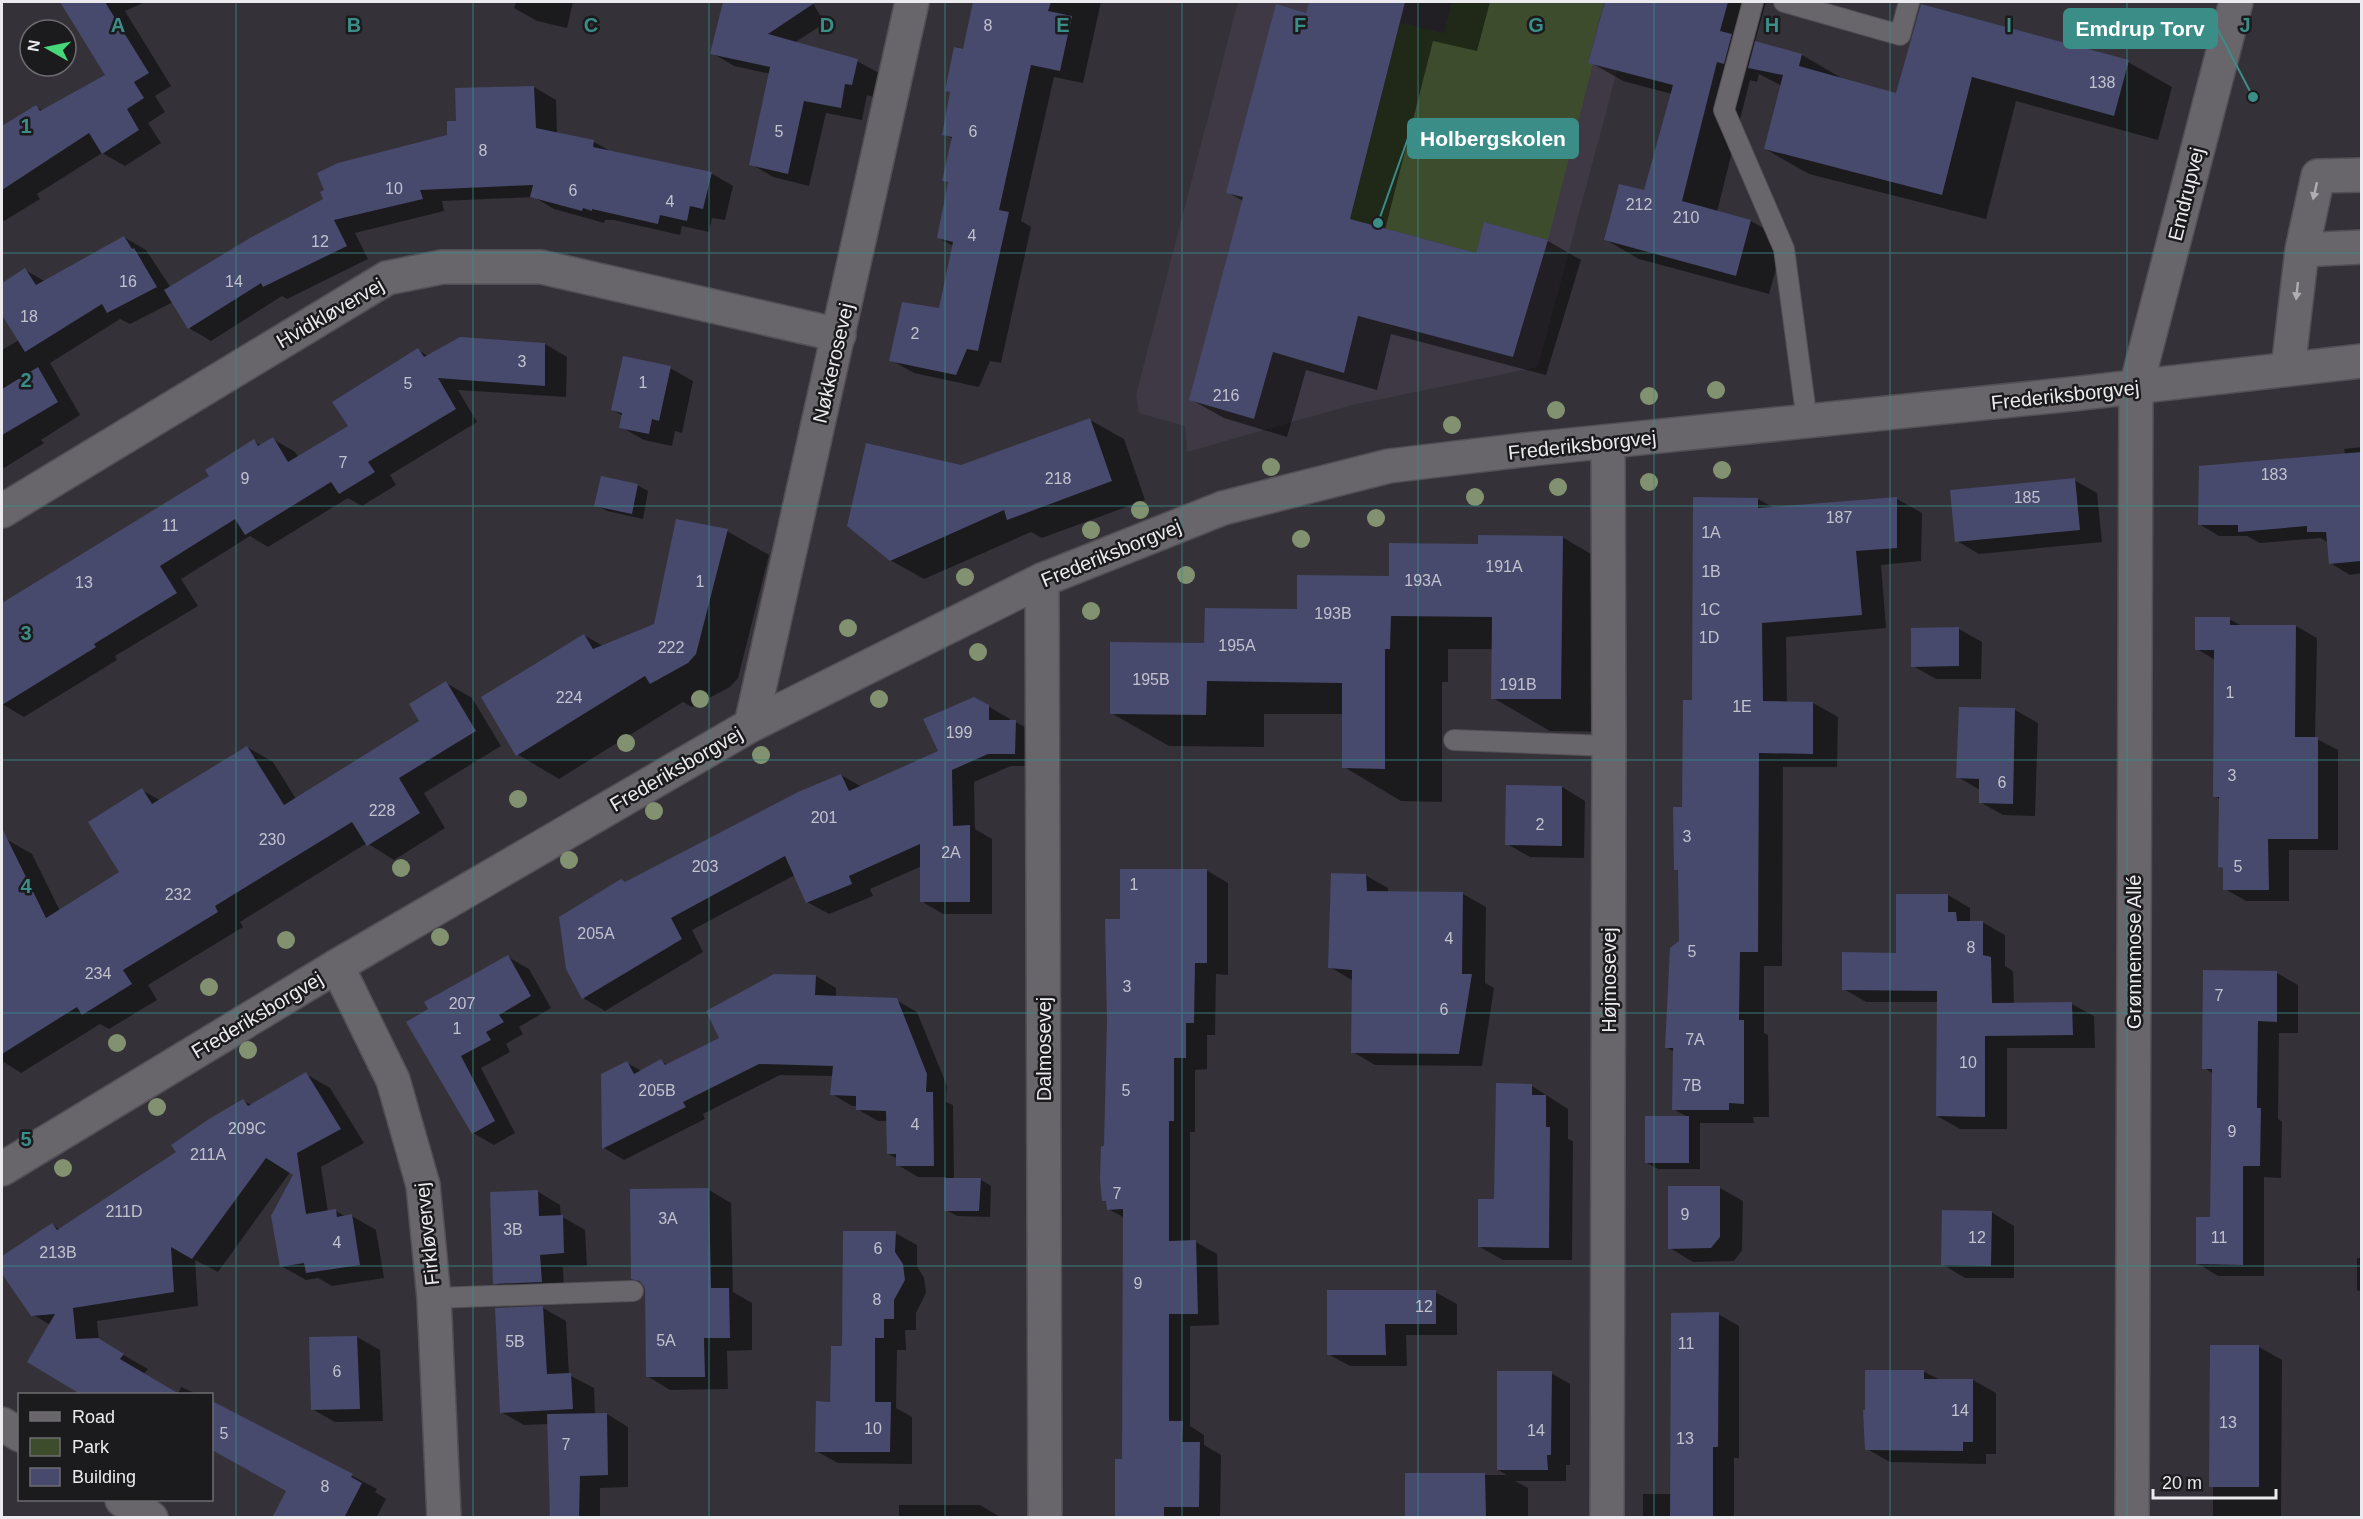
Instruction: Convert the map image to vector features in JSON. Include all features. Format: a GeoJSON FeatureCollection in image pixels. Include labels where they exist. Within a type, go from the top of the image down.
{"type":"FeatureCollection","features":[{"type":"Feature","properties":{"kind":"street","name":"Nøkkerosevej"},"geometry":{"type":"LineString","coordinates":[[751,725],[912,2]]}},
{"type":"Feature","properties":{"kind":"street","name":"Emdrupvej"},"geometry":{"type":"LineString","coordinates":[[2136,387],[2236,2]]}},
{"type":"Feature","properties":{"kind":"street"},"geometry":{"type":"LineString","coordinates":[[2288,369],[2302,250],[2318,176],[2361,175]]}},
{"type":"Feature","properties":{"kind":"street"},"geometry":{"type":"LineString","coordinates":[[2302,250],[2361,247]]}},
{"type":"Feature","properties":{"kind":"street","name":"Hvidkløvervej"},"geometry":{"type":"LineString","coordinates":[[2,511],[387,278],[442,267],[541,267],[839,335]]}},
{"type":"Feature","properties":{"kind":"street","name":"Frederiksborgvej"},"geometry":{"type":"LineString","coordinates":[[4,1163],[751,725],[1042,580],[1223,508],[1389,466],[2361,362]]}},
{"type":"Feature","properties":{"kind":"street","name":"Grønnemose Allé"},"geometry":{"type":"LineString","coordinates":[[2132,1518],[2136,387]]}},
{"type":"Feature","properties":{"kind":"street","name":"Højmosevej"},"geometry":{"type":"LineString","coordinates":[[1607,1518],[1608,442]]}},
{"type":"Feature","properties":{"kind":"street","name":"Dalmosevej"},"geometry":{"type":"LineString","coordinates":[[1042,580],[1045,1518]]}},
{"type":"Feature","properties":{"kind":"street","name":"Firkløvervej"},"geometry":{"type":"LineString","coordinates":[[337,966],[393,1080],[423,1185],[434,1298],[444,1518]]}},
{"type":"Feature","properties":{"kind":"street"},"geometry":{"type":"LineString","coordinates":[[2,1424],[18,1434]]}},
{"type":"Feature","properties":{"kind":"street"},"geometry":{"type":"LineString","coordinates":[[124,1501],[150,1518]]}},
{"type":"Feature","properties":{"kind":"lane"},"geometry":{"type":"LineString","coordinates":[[1753,2],[1724,110],[1784,249],[1808,422]]}},
{"type":"Feature","properties":{"kind":"lane"},"geometry":{"type":"LineString","coordinates":[[1784,2],[1900,35],[1909,2]]}},
{"type":"Feature","properties":{"kind":"lane"},"geometry":{"type":"LineString","coordinates":[[1454,740],[1609,746]]}},
{"type":"Feature","properties":{"kind":"lane"},"geometry":{"type":"LineString","coordinates":[[434,1298],[633,1291]]}},
{"type":"Feature","properties":{"kind":"shaded area"},"geometry":{"type":"Polygon","coordinates":[[[1238,2],[1666,2],[1645,78],[1617,71],[1538,367],[1352,405],[1187,452],[1185,426],[1139,413],[1136,395],[1238,2]]]}},
{"type":"Feature","properties":{"kind":"green space"},"geometry":{"type":"Polygon","coordinates":[[[1452,2],[1604,2],[1588,62],[1593,64],[1548,240],[1484,223],[1476,253],[1350,219],[1400,23],[1444,33],[1452,2]]]}},
{"type":"Feature","properties":{"kind":"building"},"geometry":{"type":"Polygon","coordinates":[[[60,2],[105,2],[149,73],[134,82],[144,98],[127,109],[139,130],[102,154],[89,133],[2,190],[2,126],[36,105],[40,111],[105,75],[78,31],[78,18],[70,18],[60,2]]]}},
{"type":"Feature","properties":{"kind":"building"},"geometry":{"type":"Polygon","coordinates":[[[723,2],[816,2],[768,34],[858,59],[852,85],[845,84],[841,108],[804,101],[788,174],[749,165],[770,67],[710,54],[723,2]]]}},
{"type":"Feature","properties":{"kind":"building"},"geometry":{"type":"Polygon","coordinates":[[[973,2],[1051,2],[1048,11],[1072,16],[1060,71],[1031,65],[999,210],[1009,212],[978,351],[967,349],[956,375],[889,361],[902,302],[939,308],[953,242],[937,238],[948,182],[942,181],[952,137],[942,135],[950,92],[945,91],[954,47],[963,49],[973,2]]]}},
{"type":"Feature","properties":{"kind":"building"},"geometry":{"type":"Polygon","coordinates":[[[1309,2],[1405,2],[1350,219],[1476,253],[1484,222],[1548,240],[1513,357],[1358,316],[1344,373],[1273,352],[1254,419],[1189,400],[1243,197],[1226,193],[1276,4],[1306,13],[1309,2]]]}},
{"type":"Feature","properties":{"kind":"building"},"geometry":{"type":"Polygon","coordinates":[[[1605,2],[1728,2],[1720,31],[1732,34],[1724,64],[1717,62],[1682,201],[1751,220],[1736,276],[1604,240],[1619,184],[1644,190],[1673,85],[1588,63],[1605,2]]]}},
{"type":"Feature","properties":{"kind":"building"},"geometry":{"type":"Polygon","coordinates":[[[1921,4],[2129,60],[2114,116],[1972,77],[1942,195],[1764,149],[1783,75],[1748,68],[1755,41],[1802,54],[1799,66],[1896,93],[1921,4]]]}},
{"type":"Feature","properties":{"kind":"building"},"geometry":{"type":"Polygon","coordinates":[[[534,86],[536,128],[594,140],[593,147],[712,172],[703,209],[690,206],[687,221],[660,215],[658,224],[592,209],[592,211],[583,208],[582,211],[530,197],[533,185],[420,190],[423,199],[334,220],[347,246],[263,287],[261,283],[188,329],[164,290],[250,238],[323,199],[320,192],[324,190],[317,173],[338,163],[447,135],[447,121],[456,121],[455,88],[534,86]]]}},
{"type":"Feature","properties":{"kind":"building"},"geometry":{"type":"Polygon","coordinates":[[[124,236],[132,249],[134,248],[157,287],[107,313],[102,304],[25,352],[2,315],[2,283],[25,268],[36,285],[124,236]]]}},
{"type":"Feature","properties":{"kind":"building"},"geometry":{"type":"Polygon","coordinates":[[[460,337],[545,343],[545,386],[438,378],[456,409],[368,462],[375,472],[339,494],[331,482],[245,535],[235,519],[160,566],[177,593],[94,644],[96,647],[2,705],[2,603],[209,476],[205,470],[254,439],[258,446],[273,437],[288,462],[348,426],[332,402],[418,348],[424,357],[460,337]]]}},
{"type":"Feature","properties":{"kind":"building"},"geometry":{"type":"Polygon","coordinates":[[[623,356],[671,366],[659,421],[652,419],[649,434],[619,428],[622,413],[611,410],[623,356]]]}},
{"type":"Feature","properties":{"kind":"building"},"geometry":{"type":"Polygon","coordinates":[[[38,367],[58,402],[2,435],[2,389],[38,367]]]}},
{"type":"Feature","properties":{"kind":"building"},"geometry":{"type":"Polygon","coordinates":[[[1090,418],[1112,481],[1007,520],[1004,510],[890,561],[847,526],[866,443],[961,465],[1090,418]]]}},
{"type":"Feature","properties":{"kind":"building"},"geometry":{"type":"Polygon","coordinates":[[[2361,452],[2361,561],[2329,564],[2326,532],[2307,532],[2307,526],[2238,532],[2238,525],[2198,525],[2199,466],[2361,452]]]}},
{"type":"Feature","properties":{"kind":"building"},"geometry":{"type":"Polygon","coordinates":[[[601,476],[638,484],[632,514],[594,506],[601,476]]]}},
{"type":"Feature","properties":{"kind":"building"},"geometry":{"type":"Polygon","coordinates":[[[2075,478],[2080,530],[1955,542],[1950,490],[2075,478]]]}},
{"type":"Feature","properties":{"kind":"building"},"geometry":{"type":"Polygon","coordinates":[[[1693,497],[1758,498],[1758,508],[1897,497],[1897,548],[1856,551],[1862,615],[1762,623],[1763,701],[1813,702],[1813,754],[1759,753],[1758,952],[1740,952],[1739,1020],[1744,1020],[1744,1104],[1729,1103],[1729,1110],[1672,1110],[1673,1048],[1665,1048],[1670,948],[1679,941],[1678,870],[1674,870],[1673,807],[1682,807],[1683,700],[1692,700],[1693,497]]]}},
{"type":"Feature","properties":{"kind":"building"},"geometry":{"type":"Polygon","coordinates":[[[676,519],[728,529],[696,654],[688,663],[650,684],[645,676],[516,756],[481,697],[584,634],[593,649],[654,624],[676,519]]]}},
{"type":"Feature","properties":{"kind":"building"},"geometry":{"type":"Polygon","coordinates":[[[1478,535],[1563,536],[1561,699],[1491,699],[1492,617],[1391,616],[1390,649],[1385,649],[1385,769],[1342,768],[1342,683],[1207,681],[1206,715],[1110,714],[1110,642],[1204,643],[1205,608],[1297,609],[1297,575],[1389,576],[1389,543],[1478,544],[1478,535]]]}},
{"type":"Feature","properties":{"kind":"building"},"geometry":{"type":"Polygon","coordinates":[[[2195,617],[2230,617],[2230,625],[2296,625],[2295,737],[2318,737],[2318,839],[2268,839],[2269,890],[2223,890],[2223,868],[2218,867],[2219,797],[2213,797],[2214,650],[2195,650],[2195,617]]]}},
{"type":"Feature","properties":{"kind":"building"},"geometry":{"type":"Polygon","coordinates":[[[1959,627],[1959,666],[1911,667],[1911,628],[1959,627]]]}},
{"type":"Feature","properties":{"kind":"building"},"geometry":{"type":"Polygon","coordinates":[[[446,681],[476,731],[399,778],[420,813],[367,846],[352,822],[215,906],[218,912],[123,970],[132,984],[82,1015],[77,1007],[2,1054],[2,828],[46,918],[119,872],[88,822],[142,788],[152,804],[247,746],[284,805],[419,721],[409,704],[446,681]]]}},
{"type":"Feature","properties":{"kind":"building"},"geometry":{"type":"Polygon","coordinates":[[[974,697],[989,705],[989,720],[1016,720],[1015,754],[988,754],[952,770],[953,826],[970,825],[970,902],[920,902],[920,844],[849,876],[852,884],[806,903],[785,856],[671,918],[682,939],[582,999],[566,969],[559,917],[621,879],[625,882],[798,792],[841,774],[849,791],[938,751],[923,719],[974,697]]]}},
{"type":"Feature","properties":{"kind":"building"},"geometry":{"type":"Polygon","coordinates":[[[1959,707],[2015,708],[2013,804],[1979,803],[1979,779],[1956,778],[1959,707]]]}},
{"type":"Feature","properties":{"kind":"building"},"geometry":{"type":"Polygon","coordinates":[[[1506,785],[1562,786],[1562,846],[1505,845],[1506,785]]]}},
{"type":"Feature","properties":{"kind":"building"},"geometry":{"type":"Polygon","coordinates":[[[1120,869],[1207,869],[1207,963],[1195,963],[1194,1023],[1186,1023],[1186,1058],[1174,1058],[1174,1121],[1169,1121],[1169,1241],[1196,1240],[1198,1314],[1169,1314],[1169,1421],[1183,1421],[1182,1442],[1200,1442],[1199,1507],[1164,1507],[1164,1518],[1115,1518],[1115,1459],[1122,1459],[1123,1209],[1107,1210],[1106,1201],[1102,1201],[1100,1179],[1101,1146],[1104,1146],[1107,1020],[1105,919],[1120,919],[1120,869]]]}},
{"type":"Feature","properties":{"kind":"building"},"geometry":{"type":"Polygon","coordinates":[[[1331,873],[1366,874],[1367,891],[1463,892],[1462,974],[1472,974],[1459,1054],[1351,1053],[1352,970],[1328,968],[1331,873]]]}},
{"type":"Feature","properties":{"kind":"building"},"geometry":{"type":"Polygon","coordinates":[[[1896,894],[1948,894],[1948,912],[1956,912],[1957,921],[1983,921],[1983,955],[1991,957],[1992,1003],[2072,1002],[2073,1035],[1985,1036],[1985,1117],[1936,1116],[1937,991],[1842,990],[1842,952],[1896,953],[1896,894]]]}},
{"type":"Feature","properties":{"kind":"building"},"geometry":{"type":"Polygon","coordinates":[[[508,955],[531,996],[499,1015],[504,1022],[486,1032],[491,1040],[461,1056],[495,1121],[472,1134],[406,1022],[428,1009],[424,1002],[508,955]]]}},
{"type":"Feature","properties":{"kind":"building"},"geometry":{"type":"Polygon","coordinates":[[[2203,970],[2277,971],[2277,1022],[2258,1021],[2257,1108],[2261,1108],[2260,1166],[2243,1166],[2243,1265],[2196,1264],[2196,1217],[2210,1217],[2212,1069],[2202,1069],[2203,970]]]}},
{"type":"Feature","properties":{"kind":"building"},"geometry":{"type":"Polygon","coordinates":[[[774,974],[816,975],[815,995],[897,998],[927,1074],[926,1092],[933,1092],[934,1166],[896,1166],[896,1154],[887,1154],[886,1111],[856,1110],[856,1096],[830,1095],[833,1066],[759,1064],[683,1102],[686,1107],[602,1149],[601,1074],[627,1061],[634,1074],[661,1059],[665,1065],[719,1038],[706,1011],[774,974]]]}},
{"type":"Feature","properties":{"kind":"building"},"geometry":{"type":"Polygon","coordinates":[[[306,1072],[341,1129],[297,1153],[306,1214],[336,1209],[337,1217],[352,1214],[360,1265],[306,1273],[304,1263],[280,1267],[271,1216],[293,1175],[266,1158],[192,1259],[171,1247],[174,1292],[73,1308],[76,1339],[98,1338],[124,1354],[120,1359],[178,1393],[79,1393],[27,1362],[55,1314],[31,1316],[2,1274],[2,1256],[52,1223],[57,1230],[176,1152],[171,1145],[209,1119],[243,1099],[248,1106],[306,1072]]]}},
{"type":"Feature","properties":{"kind":"building"},"geometry":{"type":"Polygon","coordinates":[[[1496,1083],[1532,1084],[1532,1095],[1546,1095],[1546,1127],[1550,1127],[1549,1248],[1478,1247],[1478,1199],[1494,1199],[1496,1083]]]}},
{"type":"Feature","properties":{"kind":"building"},"geometry":{"type":"Polygon","coordinates":[[[1645,1116],[1689,1116],[1689,1163],[1645,1163],[1645,1116]]]}},
{"type":"Feature","properties":{"kind":"building"},"geometry":{"type":"Polygon","coordinates":[[[944,1178],[981,1178],[979,1211],[944,1211],[944,1178]]]}},
{"type":"Feature","properties":{"kind":"building"},"geometry":{"type":"Polygon","coordinates":[[[1668,1186],[1720,1186],[1720,1237],[1711,1248],[1668,1249],[1668,1186]]]}},
{"type":"Feature","properties":{"kind":"building"},"geometry":{"type":"Polygon","coordinates":[[[709,1188],[711,1288],[729,1288],[730,1338],[704,1338],[705,1377],[646,1377],[645,1290],[639,1281],[631,1279],[630,1189],[709,1188]]]}},
{"type":"Feature","properties":{"kind":"building"},"geometry":{"type":"Polygon","coordinates":[[[538,1190],[539,1216],[563,1215],[564,1253],[540,1255],[542,1282],[493,1284],[490,1192],[538,1190]]]}},
{"type":"Feature","properties":{"kind":"building"},"geometry":{"type":"Polygon","coordinates":[[[1942,1210],[1992,1211],[1991,1266],[1941,1265],[1942,1210]]]}},
{"type":"Feature","properties":{"kind":"building"},"geometry":{"type":"Polygon","coordinates":[[[843,1231],[896,1231],[895,1252],[903,1264],[905,1280],[894,1300],[894,1319],[884,1319],[884,1338],[875,1338],[875,1402],[891,1402],[890,1452],[815,1452],[816,1401],[830,1402],[831,1346],[842,1346],[843,1231]]]}},
{"type":"Feature","properties":{"kind":"building"},"geometry":{"type":"Polygon","coordinates":[[[1327,1290],[1436,1290],[1436,1324],[1385,1324],[1386,1355],[1327,1355],[1327,1290]]]}},
{"type":"Feature","properties":{"kind":"building"},"geometry":{"type":"Polygon","coordinates":[[[543,1306],[547,1374],[571,1373],[573,1409],[500,1413],[495,1308],[543,1306]]]}},
{"type":"Feature","properties":{"kind":"building"},"geometry":{"type":"Polygon","coordinates":[[[1719,1312],[1718,1447],[1713,1447],[1713,1517],[1670,1516],[1671,1313],[1719,1312]]]}},
{"type":"Feature","properties":{"kind":"building"},"geometry":{"type":"Polygon","coordinates":[[[357,1336],[360,1409],[311,1410],[309,1337],[357,1336]]]}},
{"type":"Feature","properties":{"kind":"building"},"geometry":{"type":"Polygon","coordinates":[[[2210,1345],[2259,1345],[2259,1487],[2209,1487],[2210,1345]]]}},
{"type":"Feature","properties":{"kind":"building"},"geometry":{"type":"Polygon","coordinates":[[[1865,1370],[1924,1370],[1924,1379],[1973,1379],[1973,1442],[1963,1442],[1963,1451],[1865,1450],[1863,1410],[1865,1410],[1865,1370]]]}},
{"type":"Feature","properties":{"kind":"building"},"geometry":{"type":"Polygon","coordinates":[[[1497,1371],[1552,1371],[1551,1455],[1547,1455],[1548,1470],[1497,1470],[1497,1371]]]}},
{"type":"Feature","properties":{"kind":"building"},"geometry":{"type":"Polygon","coordinates":[[[213,1402],[353,1474],[351,1477],[362,1483],[344,1518],[272,1518],[286,1491],[213,1451],[213,1402]]]}},
{"type":"Feature","properties":{"kind":"building"},"geometry":{"type":"Polygon","coordinates":[[[607,1413],[608,1475],[580,1476],[579,1518],[550,1518],[547,1414],[607,1413]]]}},
{"type":"Feature","properties":{"kind":"building"},"geometry":{"type":"Polygon","coordinates":[[[1405,1473],[1485,1473],[1486,1518],[1405,1518],[1405,1473]]]}},
{"type":"Feature","properties":{"kind":"place","name":"Emdrup Torv"},"geometry":{"type":"Point","coordinates":[2253,97]}},
{"type":"Feature","properties":{"kind":"place","name":"Holbergskolen"},"geometry":{"type":"Point","coordinates":[1378,223]}}]}
